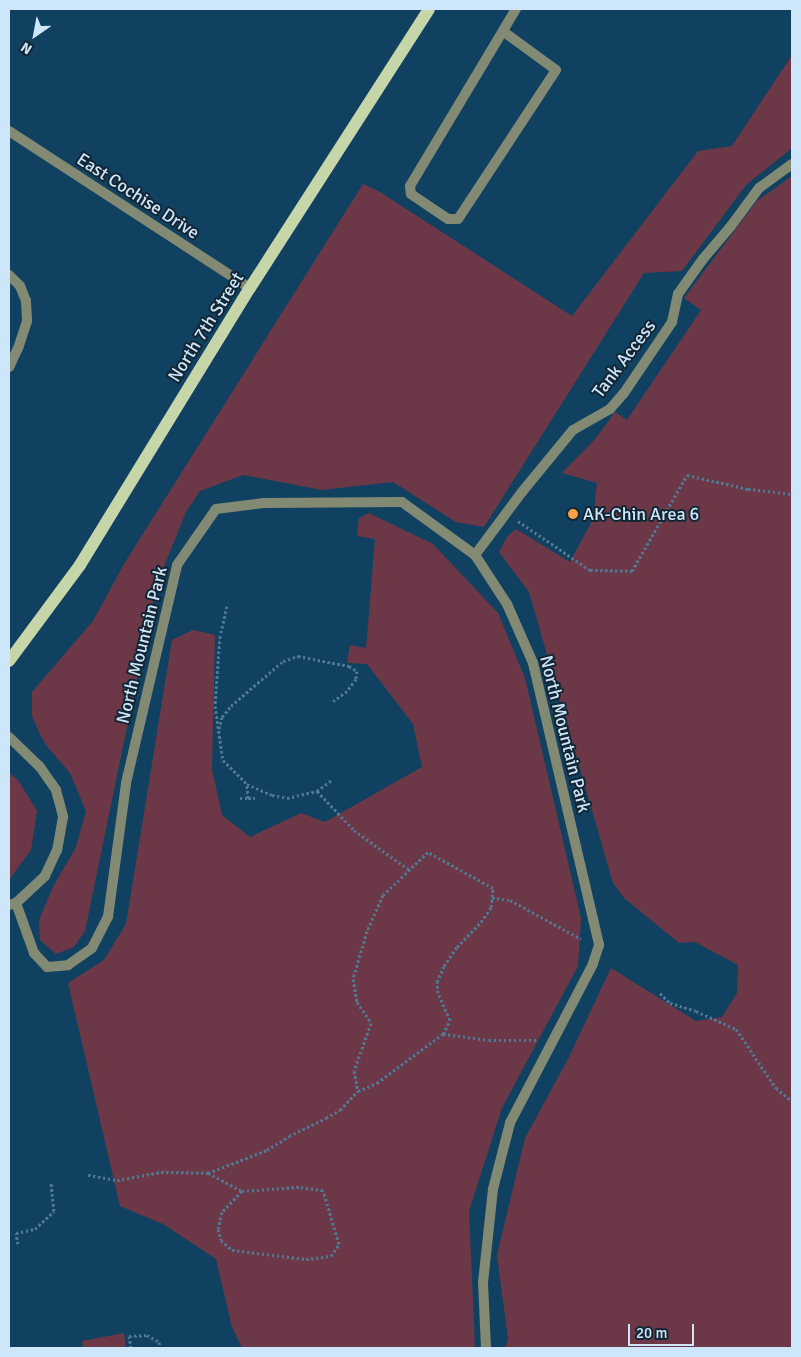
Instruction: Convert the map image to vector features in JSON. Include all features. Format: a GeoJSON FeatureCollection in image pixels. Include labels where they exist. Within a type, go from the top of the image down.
{"type":"FeatureCollection","features":[{"type":"Feature","properties":{"kind":"main road","name":"North 7th Street"},"geometry":{"type":"LineString","coordinates":[[9,661],[80,565],[250,288],[429,9]]}},
{"type":"Feature","properties":{"kind":"street"},"geometry":{"type":"LineString","coordinates":[[504,32],[556,70],[458,219],[448,219],[411,194],[410,186],[504,32],[516,9]]}},
{"type":"Feature","properties":{"kind":"street","name":"East Cochise Drive"},"geometry":{"type":"LineString","coordinates":[[9,131],[250,288]]}},
{"type":"Feature","properties":{"kind":"street","name":"Tank Access"},"geometry":{"type":"LineString","coordinates":[[475,554],[506,512],[573,430],[610,409],[624,393],[672,322],[678,294],[703,259],[731,226],[759,188],[792,164]]}},
{"type":"Feature","properties":{"kind":"street"},"geometry":{"type":"LineString","coordinates":[[9,275],[20,286],[26,301],[27,321],[9,367]]}},
{"type":"Feature","properties":{"kind":"street","name":"North Mountain Park"},"geometry":{"type":"LineString","coordinates":[[9,737],[40,767],[56,790],[62,817],[57,850],[46,876],[12,904],[34,953],[47,967],[68,965],[92,948],[108,918],[126,783],[177,565],[216,509],[264,503],[402,502],[475,554],[507,604],[533,663],[599,946],[593,964],[510,1122],[493,1189],[483,1282],[486,1348]]}},
{"type":"Feature","properties":{"kind":"path"},"geometry":{"type":"LineString","coordinates":[[506,512],[590,570],[632,571],[687,475],[748,489],[792,494]]}},
{"type":"Feature","properties":{"kind":"path"},"geometry":{"type":"LineString","coordinates":[[227,606],[220,636],[215,706],[223,760],[247,784],[272,795],[287,798],[317,791],[332,780]]}},
{"type":"Feature","properties":{"kind":"path"},"geometry":{"type":"LineString","coordinates":[[219,729],[222,717],[231,706],[283,662],[298,656],[348,666],[357,671],[356,679],[347,691],[333,700]]}},
{"type":"Feature","properties":{"kind":"path"},"geometry":{"type":"LineString","coordinates":[[247,784],[248,798]]}},
{"type":"Feature","properties":{"kind":"path"},"geometry":{"type":"LineString","coordinates":[[317,791],[354,830],[408,869]]}},
{"type":"Feature","properties":{"kind":"path"},"geometry":{"type":"LineString","coordinates":[[240,798],[258,798]]}},
{"type":"Feature","properties":{"kind":"path"},"geometry":{"type":"LineString","coordinates":[[88,1175],[117,1180],[161,1172],[208,1173],[267,1150],[289,1136],[310,1128],[340,1110],[358,1091],[377,1084],[443,1034],[450,1020],[438,993],[437,982],[444,966],[457,947],[491,907],[493,888],[428,852],[408,869],[383,895],[367,931],[353,979],[357,1002],[371,1024],[354,1071],[358,1091]]}},
{"type":"Feature","properties":{"kind":"path"},"geometry":{"type":"LineString","coordinates":[[492,898],[510,900],[580,939]]}},
{"type":"Feature","properties":{"kind":"path"},"geometry":{"type":"LineString","coordinates":[[660,993],[670,1003],[696,1011],[736,1029],[776,1088],[792,1101]]}},
{"type":"Feature","properties":{"kind":"path"},"geometry":{"type":"LineString","coordinates":[[443,1034],[489,1040],[536,1040],[563,1021]]}},
{"type":"Feature","properties":{"kind":"path"},"geometry":{"type":"LineString","coordinates":[[208,1173],[242,1191],[299,1187],[323,1190],[339,1244],[332,1256],[306,1259],[232,1250],[221,1240],[218,1229],[222,1212],[242,1191]]}},
{"type":"Feature","properties":{"kind":"path"},"geometry":{"type":"LineString","coordinates":[[18,1244],[16,1234],[35,1229],[54,1211],[51,1182]]}},
{"type":"Feature","properties":{"kind":"path"},"geometry":{"type":"LineString","coordinates":[[131,1348],[129,1336],[147,1335],[159,1342],[160,1348]]}},
{"type":"Feature","properties":{"kind":"shaded area"},"geometry":{"type":"Polygon","coordinates":[[[792,55],[792,148],[746,185],[682,271],[644,273],[484,527],[456,522],[393,482],[322,490],[243,475],[200,491],[186,512],[156,586],[85,931],[74,947],[56,954],[40,940],[39,920],[53,887],[76,847],[86,811],[70,773],[46,745],[38,730],[32,716],[32,692],[93,621],[124,564],[363,184],[380,192],[572,316],[698,151],[732,146],[792,55]]]}},
{"type":"Feature","properties":{"kind":"shaded area"},"geometry":{"type":"Polygon","coordinates":[[[792,176],[792,1348],[505,1348],[508,1339],[497,1255],[525,1138],[568,1059],[611,968],[696,1021],[722,1017],[737,993],[738,965],[695,942],[679,943],[624,898],[613,883],[529,592],[499,552],[507,537],[516,529],[570,562],[593,519],[597,483],[562,473],[596,438],[615,412],[627,420],[701,310],[684,298],[757,201],[792,176]]]}},
{"type":"Feature","properties":{"kind":"shaded area"},"geometry":{"type":"Polygon","coordinates":[[[369,513],[433,544],[498,613],[525,678],[581,918],[578,966],[502,1108],[469,1211],[475,1348],[242,1348],[232,1327],[216,1259],[163,1224],[120,1206],[68,983],[104,960],[126,924],[172,640],[193,630],[215,635],[212,769],[222,815],[250,837],[301,813],[325,822],[422,767],[413,724],[367,664],[347,663],[350,645],[366,648],[375,539],[357,536],[359,518],[369,513]]]}},
{"type":"Feature","properties":{"kind":"shaded area"},"geometry":{"type":"Polygon","coordinates":[[[9,773],[18,780],[37,811],[31,850],[9,880],[9,773]]]}},
{"type":"Feature","properties":{"kind":"shaded area"},"geometry":{"type":"Polygon","coordinates":[[[124,1333],[126,1348],[83,1348],[82,1341],[124,1333]]]}},
{"type":"Feature","properties":{"kind":"place","name":"AK-Chin Area 6"},"geometry":{"type":"Point","coordinates":[573,514]}}]}
